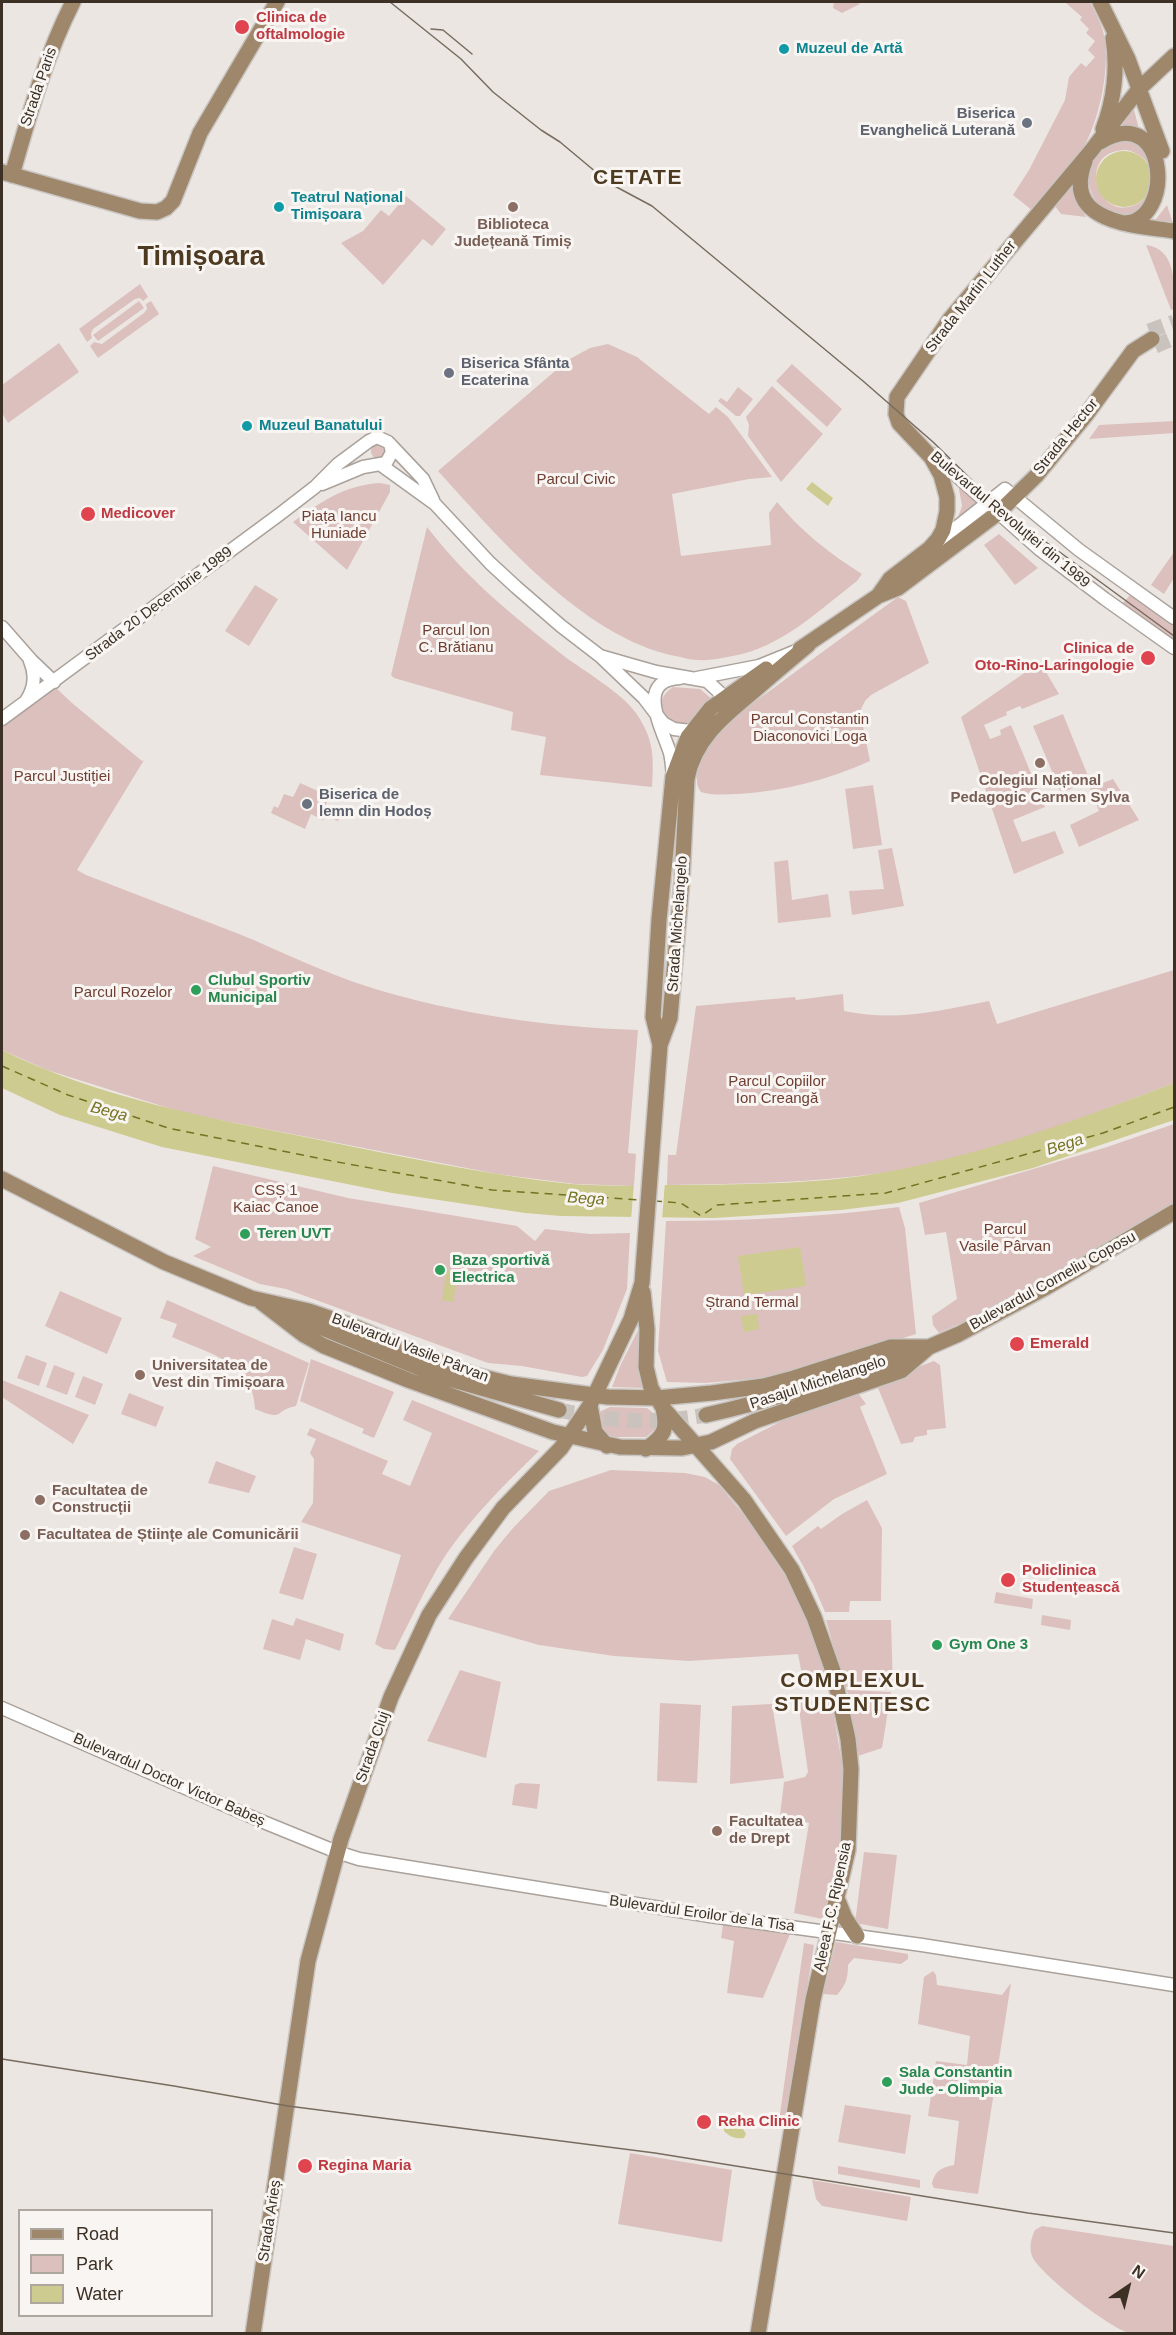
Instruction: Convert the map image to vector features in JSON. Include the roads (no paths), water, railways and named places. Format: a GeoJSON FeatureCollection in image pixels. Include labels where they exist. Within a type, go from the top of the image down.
{"type":"FeatureCollection","features":[{"type":"Feature","properties":{"kind":"main road","name":"Strada Paris"},"geometry":{"type":"LineString","coordinates":[[7,173],[41,79],[73,2]]}},
{"type":"Feature","properties":{"kind":"main road"},"geometry":{"type":"LineString","coordinates":[[7,173],[140,211],[154,212],[166,208],[176,197],[200,133],[277,2]]}},
{"type":"Feature","properties":{"kind":"main road"},"geometry":{"type":"LineString","coordinates":[[1100,2],[1132,65],[1138,69],[1169,61]]}},
{"type":"Feature","properties":{"kind":"main road"},"geometry":{"type":"LineString","coordinates":[[1112,29],[1115,67],[1111,103],[1102,132],[1083,164],[1081,176],[1085,198],[1100,216],[1122,224],[1174,231]]}},
{"type":"Feature","properties":{"kind":"main road"},"geometry":{"type":"LineString","coordinates":[[1122,224],[1142,221],[1161,207],[1170,185],[1170,171],[1128,59]]}},
{"type":"Feature","properties":{"kind":"main road"},"geometry":{"type":"LineString","coordinates":[[1091,151],[1139,89],[1169,61]]}},
{"type":"Feature","properties":{"kind":"main road"},"geometry":{"type":"LineString","coordinates":[[1151,124],[1148,109],[1150,96],[1169,61]]}},
{"type":"Feature","properties":{"kind":"main road"},"geometry":{"type":"LineString","coordinates":[[1091,151],[1110,137],[1130,135],[1152,143],[1161,152],[1170,171]]}},
{"type":"Feature","properties":{"kind":"main road","name":"Strada Martin Luther"},"geometry":{"type":"LineString","coordinates":[[906,432],[896,416],[897,397],[950,319],[1091,151]]}},
{"type":"Feature","properties":{"kind":"main road","name":"Strada Hector"},"geometry":{"type":"LineString","coordinates":[[878,596],[898,588],[1010,493],[1063,444],[1114,375],[1152,338]]}},
{"type":"Feature","properties":{"kind":"main road","name":"Bulevardul Revoluției din 1989"},"geometry":{"type":"LineString","coordinates":[[906,432],[919,444]]}},
{"type":"Feature","properties":{"kind":"main road"},"geometry":{"type":"LineString","coordinates":[[679,801],[673,777],[684,745],[711,708],[878,596],[890,579],[932,547],[943,530],[946,520],[947,497],[937,467],[919,444]]}},
{"type":"Feature","properties":{"kind":"main road"},"geometry":{"type":"LineString","coordinates":[[679,801],[699,746],[716,724],[807,645]]}},
{"type":"Feature","properties":{"kind":"main road","name":"Strada Michelangelo"},"geometry":{"type":"LineString","coordinates":[[660,1403],[651,1388],[646,1367],[647,1329],[642,1283],[660,1045],[670,1018],[682,879],[679,801]]}},
{"type":"Feature","properties":{"kind":"main road","name":"Bulevardul Vasile Pârvan"},"geometry":{"type":"LineString","coordinates":[[2,1179],[164,1262],[261,1302],[309,1311],[491,1380],[592,1400],[660,1403]]}},
{"type":"Feature","properties":{"kind":"main road","name":"Bulevardul Corneliu Coposu"},"geometry":{"type":"LineString","coordinates":[[646,1449],[696,1446],[727,1435],[755,1421],[901,1371],[929,1347],[959,1334],[1045,1288],[1174,1212]]}},
{"type":"Feature","properties":{"kind":"main road","name":"Strada Michelangelo"},"geometry":{"type":"LineString","coordinates":[[592,1400],[631,1319],[642,1283]]}},
{"type":"Feature","properties":{"kind":"main road"},"geometry":{"type":"LineString","coordinates":[[261,1302],[439,1376],[559,1410]]}},
{"type":"Feature","properties":{"kind":"main road","name":"Bulevardul Vasile Pârvan"},"geometry":{"type":"LineString","coordinates":[[261,1302],[304,1335],[324,1346],[437,1391],[553,1432],[607,1446],[646,1449]]}},
{"type":"Feature","properties":{"kind":"main road","name":"Bulevardul Corneliu Coposu"},"geometry":{"type":"LineString","coordinates":[[660,1403],[764,1386],[891,1347],[929,1347]]}},
{"type":"Feature","properties":{"kind":"main road","name":"Pasajul Michelangelo"},"geometry":{"type":"LineString","coordinates":[[706,1415],[747,1406],[823,1384],[929,1347]]}},
{"type":"Feature","properties":{"kind":"main road"},"geometry":{"type":"LineString","coordinates":[[592,1400],[595,1432],[607,1446]]}},
{"type":"Feature","properties":{"kind":"main road","name":"Strada Cluj"},"geometry":{"type":"LineString","coordinates":[[287,2109],[308,1961],[337,1852],[391,1697],[429,1616],[466,1558],[503,1508],[571,1436],[592,1400]]}},
{"type":"Feature","properties":{"kind":"main road"},"geometry":{"type":"LineString","coordinates":[[646,1449],[663,1433],[667,1423],[660,1403]]}},
{"type":"Feature","properties":{"kind":"main road","name":"Aleea F.C. Ripensia"},"geometry":{"type":"LineString","coordinates":[[660,1403],[763,1525],[792,1570],[814,1617],[838,1688],[848,1739],[851,1769],[848,1850],[804,2045],[758,2334]]}},
{"type":"Feature","properties":{"kind":"main road"},"geometry":{"type":"LineString","coordinates":[[718,1471],[719,1453],[727,1435]]}},
{"type":"Feature","properties":{"kind":"main road"},"geometry":{"type":"LineString","coordinates":[[837,1898],[845,1918],[857,1936]]}},
{"type":"Feature","properties":{"kind":"main road","name":"Strada Arieș"},"geometry":{"type":"LineString","coordinates":[[253,2334],[287,2109]]}},
{"type":"Feature","properties":{"kind":"street"},"geometry":{"type":"LineString","coordinates":[[435,504],[423,479],[386,440],[377,437],[369,441],[365,446],[365,458],[435,504],[516,587],[600,656],[667,726],[703,732],[716,724],[722,712],[722,699],[711,684],[600,656]]}},
{"type":"Feature","properties":{"kind":"street"},"geometry":{"type":"LineString","coordinates":[[378,465],[391,456],[390,444]]}},
{"type":"Feature","properties":{"kind":"street","name":"Bulevardul Revoluției din 1989"},"geometry":{"type":"LineString","coordinates":[[919,444],[992,508],[1090,588],[1174,648]]}},
{"type":"Feature","properties":{"kind":"street","name":"Strada 20 Decembrie 1989"},"geometry":{"type":"LineString","coordinates":[[2,719],[315,487],[338,464],[365,446]]}},
{"type":"Feature","properties":{"kind":"street","name":"Strada 20 Decembrie 1989"},"geometry":{"type":"LineString","coordinates":[[315,487],[352,470],[378,465]]}},
{"type":"Feature","properties":{"kind":"street","name":"Bulevardul Revoluției din 1989"},"geometry":{"type":"LineString","coordinates":[[1010,493],[1079,550],[1174,618]]}},
{"type":"Feature","properties":{"kind":"street"},"geometry":{"type":"LineString","coordinates":[[932,547],[992,508]]}},
{"type":"Feature","properties":{"kind":"street"},"geometry":{"type":"LineString","coordinates":[[2,627],[54,682]]}},
{"type":"Feature","properties":{"kind":"street"},"geometry":{"type":"LineString","coordinates":[[673,777],[670,756],[655,713],[654,699],[662,685],[674,678],[690,679],[759,666],[807,645]]}},
{"type":"Feature","properties":{"kind":"street"},"geometry":{"type":"LineString","coordinates":[[16,710],[28,698],[34,683],[33,667],[24,652]]}},
{"type":"Feature","properties":{"kind":"street"},"geometry":{"type":"LineString","coordinates":[[628,683],[635,684],[640,680],[642,674],[640,667]]}},
{"type":"Feature","properties":{"kind":"street","name":"Bulevardul Doctor Victor Babeș"},"geometry":{"type":"LineString","coordinates":[[2,1708],[337,1852]]}},
{"type":"Feature","properties":{"kind":"street","name":"Bulevardul Eroilor de la Tisa"},"geometry":{"type":"LineString","coordinates":[[337,1852],[376,1863],[710,1916],[1174,1984]]}},
{"type":"Feature","properties":{"kind":"water"},"geometry":{"type":"Polygon","coordinates":[[[1119,151],[1129,151],[1144,159],[1150,168],[1152,179],[1150,190],[1144,199],[1129,207],[1119,207],[1108,202],[1101,195],[1096,184],[1096,174],[1101,163],[1108,156],[1119,151]]]}},
{"type":"Feature","properties":{"kind":"water"},"geometry":{"type":"Polygon","coordinates":[[[812,482],[833,498],[828,506],[806,489],[812,482]]]}},
{"type":"Feature","properties":{"kind":"water","name":"Bega"},"geometry":{"type":"Polygon","coordinates":[[[2,1050],[77,1081],[155,1105],[507,1176],[585,1185],[786,1183],[886,1172],[960,1156],[996,1145],[1068,1122],[1174,1083],[1174,1120],[1033,1168],[898,1203],[841,1210],[714,1218],[561,1216],[525,1213],[392,1193],[162,1147],[60,1115],[2,1088],[2,1050]]]}},
{"type":"Feature","properties":{"kind":"water"},"geometry":{"type":"Polygon","coordinates":[[[800,1247],[806,1286],[744,1295],[738,1256],[800,1247]]]}},
{"type":"Feature","properties":{"kind":"water"},"geometry":{"type":"Polygon","coordinates":[[[447,1270],[458,1272],[453,1302],[442,1300],[447,1270]]]}},
{"type":"Feature","properties":{"kind":"water"},"geometry":{"type":"Polygon","coordinates":[[[757,1314],[759,1329],[744,1332],[741,1316],[757,1314]]]}},
{"type":"Feature","properties":{"kind":"water"},"geometry":{"type":"Polygon","coordinates":[[[724,2126],[743,2129],[746,2134],[744,2138],[735,2138],[726,2133],[724,2126]]]}},
{"type":"Feature","properties":{"kind":"tunnel"},"geometry":{"type":"LineString","coordinates":[[1149,331],[1174,322]]}},
{"type":"Feature","properties":{"kind":"tunnel"},"geometry":{"type":"LineString","coordinates":[[1155,346],[1174,338]]}},
{"type":"Feature","properties":{"kind":"tunnel"},"geometry":{"type":"LineString","coordinates":[[559,1410],[597,1417],[650,1421],[706,1415]]}},
{"type":"Feature","properties":{"kind":"tram line"},"geometry":{"type":"LineString","coordinates":[[390,2],[461,59],[493,92],[560,142],[609,183],[652,206],[863,381],[933,442],[1016,520],[1174,636]]}},
{"type":"Feature","properties":{"kind":"tram line"},"geometry":{"type":"LineString","coordinates":[[431,29],[443,30],[472,54]]}},
{"type":"Feature","properties":{"kind":"tram line"},"geometry":{"type":"LineString","coordinates":[[2,2059],[288,2106],[655,2153],[1028,2213],[1174,2233]]}},
{"type":"Feature","properties":{"kind":"place","name":"Clinica de oftalmologie"},"geometry":{"type":"Point","coordinates":[242,27]}},
{"type":"Feature","properties":{"kind":"place","name":"Muzeul de Artă"},"geometry":{"type":"Point","coordinates":[784,49]}},
{"type":"Feature","properties":{"kind":"place","name":"Biserica Evanghelică Luterană"},"geometry":{"type":"Point","coordinates":[1027,123]}},
{"type":"Feature","properties":{"kind":"place","name":"Teatrul Național Timișoara"},"geometry":{"type":"Point","coordinates":[279,207]}},
{"type":"Feature","properties":{"kind":"place","name":"Biblioteca Județeană Timiș"},"geometry":{"type":"Point","coordinates":[513,207]}},
{"type":"Feature","properties":{"kind":"place","name":"Biserica Sfânta Ecaterina"},"geometry":{"type":"Point","coordinates":[449,373]}},
{"type":"Feature","properties":{"kind":"place","name":"Muzeul Banatului"},"geometry":{"type":"Point","coordinates":[247,426]}},
{"type":"Feature","properties":{"kind":"place","name":"Medicover"},"geometry":{"type":"Point","coordinates":[88,514]}},
{"type":"Feature","properties":{"kind":"place","name":"Clinica de Oto-Rino-Laringologie"},"geometry":{"type":"Point","coordinates":[1148,658]}},
{"type":"Feature","properties":{"kind":"place","name":"Colegiul Național Pedagogic Carmen Sylva"},"geometry":{"type":"Point","coordinates":[1040,763]}},
{"type":"Feature","properties":{"kind":"place","name":"Biserica de lemn din Hodoș"},"geometry":{"type":"Point","coordinates":[307,804]}},
{"type":"Feature","properties":{"kind":"place","name":"Clubul Sportiv Municipal"},"geometry":{"type":"Point","coordinates":[196,990]}},
{"type":"Feature","properties":{"kind":"place","name":"Teren UVT"},"geometry":{"type":"Point","coordinates":[245,1234]}},
{"type":"Feature","properties":{"kind":"place","name":"Baza sportivă Electrica"},"geometry":{"type":"Point","coordinates":[440,1270]}},
{"type":"Feature","properties":{"kind":"place","name":"Emerald"},"geometry":{"type":"Point","coordinates":[1017,1344]}},
{"type":"Feature","properties":{"kind":"place","name":"Universitatea de Vest din Timișoara"},"geometry":{"type":"Point","coordinates":[140,1375]}},
{"type":"Feature","properties":{"kind":"place","name":"Facultatea de Construcții"},"geometry":{"type":"Point","coordinates":[40,1500]}},
{"type":"Feature","properties":{"kind":"place","name":"Facultatea de Științe ale Comunicării"},"geometry":{"type":"Point","coordinates":[25,1535]}},
{"type":"Feature","properties":{"kind":"place","name":"Policlinica Studențească"},"geometry":{"type":"Point","coordinates":[1008,1580]}},
{"type":"Feature","properties":{"kind":"place","name":"Gym One 3"},"geometry":{"type":"Point","coordinates":[937,1645]}},
{"type":"Feature","properties":{"kind":"place","name":"Facultatea de Drept"},"geometry":{"type":"Point","coordinates":[717,1831]}},
{"type":"Feature","properties":{"kind":"place","name":"Sala Constantin Jude - Olimpia"},"geometry":{"type":"Point","coordinates":[887,2082]}},
{"type":"Feature","properties":{"kind":"place","name":"Reha Clinic"},"geometry":{"type":"Point","coordinates":[704,2122]}},
{"type":"Feature","properties":{"kind":"place","name":"Regina Maria"},"geometry":{"type":"Point","coordinates":[305,2166]}},
{"type":"Feature","properties":{"kind":"district","name":"CETATE"},"geometry":{"type":"Point","coordinates":[638,178]}},
{"type":"Feature","properties":{"kind":"district","name":"Timișoara"},"geometry":{"type":"Point","coordinates":[201,258]}},
{"type":"Feature","properties":{"kind":"district","name":"COMPLEXUL STUDENȚESC"},"geometry":{"type":"Point","coordinates":[853,1693]}},
{"type":"Feature","properties":{"kind":"park label","name":"Parcul Civic"},"geometry":{"type":"Point","coordinates":[576,480]}},
{"type":"Feature","properties":{"kind":"park label","name":"Piața Iancu Huniade"},"geometry":{"type":"Point","coordinates":[339,526]}},
{"type":"Feature","properties":{"kind":"park label","name":"Parcul Ion C. Brătianu"},"geometry":{"type":"Point","coordinates":[456,640]}},
{"type":"Feature","properties":{"kind":"park label","name":"Parcul Constantin Diaconovici Loga"},"geometry":{"type":"Point","coordinates":[810,728]}},
{"type":"Feature","properties":{"kind":"park label","name":"Parcul Justiției"},"geometry":{"type":"Point","coordinates":[62,777]}},
{"type":"Feature","properties":{"kind":"park label","name":"Parcul Rozelor"},"geometry":{"type":"Point","coordinates":[123,993]}},
{"type":"Feature","properties":{"kind":"park label","name":"Parcul Copiilor Ion Creangă"},"geometry":{"type":"Point","coordinates":[777,1090]}},
{"type":"Feature","properties":{"kind":"park label","name":"CSȘ 1 Kaiac Canoe"},"geometry":{"type":"Point","coordinates":[276,1200]}},
{"type":"Feature","properties":{"kind":"park label","name":"Parcul Vasile Pârvan"},"geometry":{"type":"Point","coordinates":[1005,1238]}},
{"type":"Feature","properties":{"kind":"park label","name":"Ștrand Termal"},"geometry":{"type":"Point","coordinates":[752,1303]}}]}
